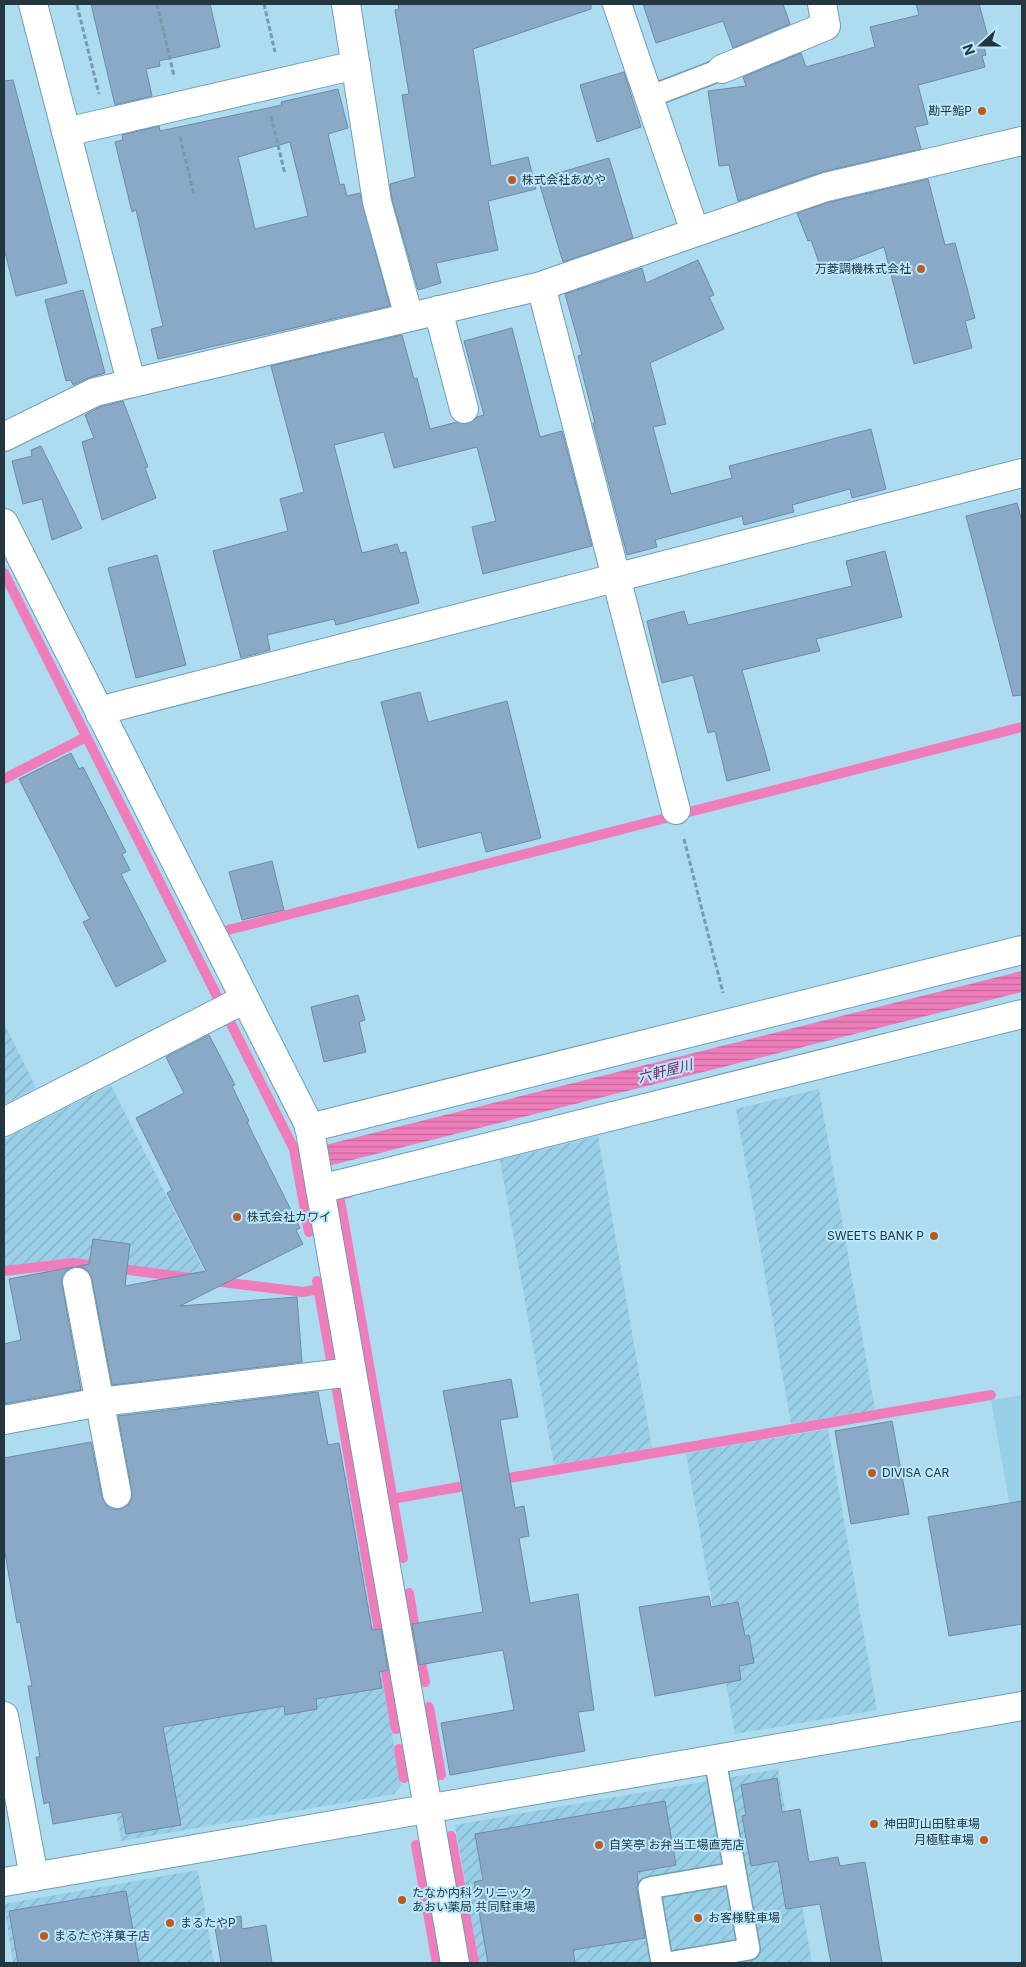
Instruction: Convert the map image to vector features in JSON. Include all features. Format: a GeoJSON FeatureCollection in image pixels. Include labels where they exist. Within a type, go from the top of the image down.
{"type":"FeatureCollection","features":[{"type":"Feature","properties":{"kind":"street"},"geometry":{"type":"LineString","coordinates":[[33,4],[131,382]]}},
{"type":"Feature","properties":{"kind":"street"},"geometry":{"type":"LineString","coordinates":[[346,4],[377,202],[409,317]]}},
{"type":"Feature","properties":{"kind":"street"},"geometry":{"type":"LineString","coordinates":[[617,4],[694,232]]}},
{"type":"Feature","properties":{"kind":"street"},"geometry":{"type":"LineString","coordinates":[[722,69],[826,26],[822,4]]}},
{"type":"Feature","properties":{"kind":"street"},"geometry":{"type":"LineString","coordinates":[[66,132],[356,65]]}},
{"type":"Feature","properties":{"kind":"street"},"geometry":{"type":"LineString","coordinates":[[4,437],[95,392],[541,286],[826,187],[1022,141]]}},
{"type":"Feature","properties":{"kind":"street"},"geometry":{"type":"LineString","coordinates":[[541,286],[676,810]]}},
{"type":"Feature","properties":{"kind":"street"},"geometry":{"type":"LineString","coordinates":[[438,310],[464,409]]}},
{"type":"Feature","properties":{"kind":"street"},"geometry":{"type":"LineString","coordinates":[[100,714],[114,707],[1022,473]]}},
{"type":"Feature","properties":{"kind":"street"},"geometry":{"type":"LineString","coordinates":[[4,523],[310,1132],[455,1963]]}},
{"type":"Feature","properties":{"kind":"street"},"geometry":{"type":"LineString","coordinates":[[310,1132],[731,1022],[1022,950]]}},
{"type":"Feature","properties":{"kind":"street"},"geometry":{"type":"LineString","coordinates":[[4,1122],[245,1000]]}},
{"type":"Feature","properties":{"kind":"street"},"geometry":{"type":"LineString","coordinates":[[319,1186],[1022,1014]]}},
{"type":"Feature","properties":{"kind":"street"},"geometry":{"type":"LineString","coordinates":[[77,1282],[118,1494]]}},
{"type":"Feature","properties":{"kind":"street"},"geometry":{"type":"LineString","coordinates":[[4,1420],[100,1402],[352,1372]]}},
{"type":"Feature","properties":{"kind":"street"},"geometry":{"type":"LineString","coordinates":[[4,1882],[1022,1706]]}},
{"type":"Feature","properties":{"kind":"street"},"geometry":{"type":"LineString","coordinates":[[4,1716],[34,1877]]}},
{"type":"Feature","properties":{"kind":"lane"},"geometry":{"type":"LineString","coordinates":[[649,97],[722,69]]}},
{"type":"Feature","properties":{"kind":"lane"},"geometry":{"type":"LineString","coordinates":[[668,1963],[749,1949],[715,1759]]}},
{"type":"Feature","properties":{"kind":"lane"},"geometry":{"type":"LineString","coordinates":[[662,1963],[649,1888],[735,1873]]}},
{"type":"Feature","properties":{"kind":"path"},"geometry":{"type":"LineString","coordinates":[[157,4],[194,195]]}},
{"type":"Feature","properties":{"kind":"path"},"geometry":{"type":"LineString","coordinates":[[264,4],[285,174]]}},
{"type":"Feature","properties":{"kind":"path"},"geometry":{"type":"LineString","coordinates":[[78,5],[106,123]]}},
{"type":"Feature","properties":{"kind":"path"},"geometry":{"type":"LineString","coordinates":[[676,810],[731,1022]]}},
{"type":"Feature","properties":{"kind":"shaded area"},"geometry":{"type":"Polygon","coordinates":[[[4,1023],[36,1088],[4,1104],[4,1023]]]}},
{"type":"Feature","properties":{"kind":"shaded area"},"geometry":{"type":"Polygon","coordinates":[[[111,1085],[206,1275],[73,1258],[4,1266],[4,1139],[111,1085]]]}},
{"type":"Feature","properties":{"kind":"shaded area"},"geometry":{"type":"Polygon","coordinates":[[[819,1089],[875,1410],[791,1424],[736,1109],[819,1089]]]}},
{"type":"Feature","properties":{"kind":"shaded area"},"geometry":{"type":"Polygon","coordinates":[[[598,1136],[652,1448],[554,1465],[500,1160],[598,1136]]]}},
{"type":"Feature","properties":{"kind":"shaded area"},"geometry":{"type":"Polygon","coordinates":[[[1022,1395],[1022,1575],[991,1400],[1022,1395]]]}},
{"type":"Feature","properties":{"kind":"shaded area"},"geometry":{"type":"Polygon","coordinates":[[[828,1429],[877,1710],[735,1734],[686,1453],[828,1429]]]}},
{"type":"Feature","properties":{"kind":"shaded area"},"geometry":{"type":"Polygon","coordinates":[[[346,1474],[401,1785],[394,1794],[121,1841],[66,1522],[346,1474]]]}},
{"type":"Feature","properties":{"kind":"shaded area"},"geometry":{"type":"Polygon","coordinates":[[[778,1769],[812,1963],[479,1963],[455,1825],[778,1769]]]}},
{"type":"Feature","properties":{"kind":"shaded area"},"geometry":{"type":"Polygon","coordinates":[[[198,1870],[214,1963],[13,1963],[4,1904],[198,1870]]]}},
{"type":"Feature","properties":{"kind":"water","name":"六軒屋川"},"geometry":{"type":"Polygon","coordinates":[[[1022,971],[1022,992],[308,1171],[305,1150],[1022,971]]]}},
{"type":"Feature","properties":{"kind":"building"},"geometry":{"type":"Polygon","coordinates":[[[91,4],[210,4],[220,47],[159,61],[160,66],[146,69],[152,96],[115,105],[91,4]]]}},
{"type":"Feature","properties":{"kind":"building"},"geometry":{"type":"Polygon","coordinates":[[[398,4],[591,4],[591,9],[473,49],[491,166],[528,157],[536,189],[488,201],[498,250],[436,263],[441,283],[418,290],[392,199],[390,184],[415,177],[402,95],[409,94],[395,10],[399,9],[398,4]]]}},
{"type":"Feature","properties":{"kind":"building"},"geometry":{"type":"Polygon","coordinates":[[[643,4],[783,4],[790,24],[733,48],[723,21],[656,43],[643,4]]]}},
{"type":"Feature","properties":{"kind":"building"},"geometry":{"type":"Polygon","coordinates":[[[916,4],[979,4],[988,37],[982,39],[986,55],[982,56],[985,67],[918,85],[928,124],[915,127],[921,149],[822,172],[738,201],[729,165],[719,166],[708,91],[746,86],[743,77],[801,53],[806,67],[875,47],[870,27],[919,15],[916,4]]]}},
{"type":"Feature","properties":{"kind":"building"},"geometry":{"type":"Polygon","coordinates":[[[624,72],[641,127],[597,142],[580,85],[624,72]]]}},
{"type":"Feature","properties":{"kind":"building"},"geometry":{"type":"Polygon","coordinates":[[[13,80],[67,283],[16,296],[4,248],[4,81],[13,80]]]}},
{"type":"Feature","properties":{"kind":"building"},"geometry":{"type":"Polygon","coordinates":[[[338,89],[348,128],[328,134],[340,185],[344,184],[347,196],[360,193],[390,306],[158,359],[151,329],[163,326],[136,210],[132,212],[115,142],[123,140],[122,135],[159,126],[160,131],[282,105],[281,102],[338,89]],[[290,142],[238,157],[255,229],[308,216],[290,142]]]}},
{"type":"Feature","properties":{"kind":"building"},"geometry":{"type":"Polygon","coordinates":[[[609,158],[633,238],[563,262],[538,179],[609,158]]]}},
{"type":"Feature","properties":{"kind":"building"},"geometry":{"type":"Polygon","coordinates":[[[928,179],[945,245],[955,243],[975,318],[965,321],[972,348],[914,364],[884,247],[822,271],[811,240],[808,241],[797,213],[830,202],[928,179]]]}},
{"type":"Feature","properties":{"kind":"building"},"geometry":{"type":"Polygon","coordinates":[[[698,260],[714,295],[709,297],[724,329],[650,363],[666,424],[653,427],[671,494],[732,478],[729,466],[871,429],[886,489],[852,498],[850,489],[792,505],[794,512],[744,525],[742,516],[655,540],[657,547],[627,555],[593,423],[595,423],[578,356],[582,355],[565,294],[642,268],[646,283],[698,260]]]}},
{"type":"Feature","properties":{"kind":"building"},"geometry":{"type":"Polygon","coordinates":[[[83,290],[105,373],[73,385],[71,380],[66,381],[45,300],[83,290]]]}},
{"type":"Feature","properties":{"kind":"building"},"geometry":{"type":"Polygon","coordinates":[[[512,328],[540,437],[562,431],[592,546],[483,574],[472,527],[496,521],[477,447],[394,468],[384,432],[334,445],[362,553],[397,544],[400,553],[406,552],[419,603],[336,625],[334,619],[267,635],[270,650],[241,658],[213,551],[288,531],[280,499],[304,492],[271,366],[402,335],[414,379],[417,378],[430,429],[457,422],[467,424],[477,417],[484,415],[464,341],[512,328]]]}},
{"type":"Feature","properties":{"kind":"building"},"geometry":{"type":"Polygon","coordinates":[[[123,401],[148,467],[145,468],[156,498],[102,520],[82,442],[94,438],[85,415],[100,407],[123,401]]]}},
{"type":"Feature","properties":{"kind":"building"},"geometry":{"type":"Polygon","coordinates":[[[41,446],[82,528],[52,540],[42,499],[23,504],[12,461],[32,456],[31,450],[41,446]]]}},
{"type":"Feature","properties":{"kind":"building"},"geometry":{"type":"Polygon","coordinates":[[[1017,503],[1022,521],[1022,695],[1013,696],[966,516],[1017,503]]]}},
{"type":"Feature","properties":{"kind":"building"},"geometry":{"type":"Polygon","coordinates":[[[885,551],[902,617],[816,639],[820,651],[742,670],[770,770],[727,781],[715,731],[708,733],[693,675],[662,683],[647,621],[684,611],[688,625],[852,586],[846,561],[885,551]]]}},
{"type":"Feature","properties":{"kind":"building"},"geometry":{"type":"Polygon","coordinates":[[[157,555],[186,665],[136,678],[108,568],[157,555]]]}},
{"type":"Feature","properties":{"kind":"building"},"geometry":{"type":"Polygon","coordinates":[[[420,692],[428,722],[507,701],[541,838],[486,852],[481,832],[418,848],[381,702],[420,692]]]}},
{"type":"Feature","properties":{"kind":"building"},"geometry":{"type":"Polygon","coordinates":[[[71,753],[79,769],[83,767],[126,852],[122,854],[130,870],[121,874],[166,961],[116,987],[83,922],[90,919],[19,779],[71,753]]]}},
{"type":"Feature","properties":{"kind":"building"},"geometry":{"type":"Polygon","coordinates":[[[272,861],[284,910],[242,920],[229,872],[272,861]]]}},
{"type":"Feature","properties":{"kind":"building"},"geometry":{"type":"Polygon","coordinates":[[[358,995],[365,1020],[359,1022],[366,1052],[324,1062],[311,1007],[358,995]]]}},
{"type":"Feature","properties":{"kind":"building"},"geometry":{"type":"Polygon","coordinates":[[[209,1035],[235,1085],[232,1086],[249,1121],[247,1122],[300,1228],[296,1230],[303,1244],[180,1306],[297,1297],[302,1362],[112,1385],[92,1279],[88,1271],[83,1267],[75,1267],[89,1264],[93,1239],[130,1244],[125,1286],[206,1271],[167,1193],[172,1190],[136,1118],[184,1093],[166,1057],[209,1035]]]}},
{"type":"Feature","properties":{"kind":"building"},"geometry":{"type":"Polygon","coordinates":[[[73,1267],[62,1276],[62,1284],[81,1390],[4,1404],[4,1344],[21,1340],[9,1279],[73,1267]]]}},
{"type":"Feature","properties":{"kind":"building"},"geometry":{"type":"Polygon","coordinates":[[[511,1379],[518,1417],[500,1420],[515,1508],[524,1506],[529,1536],[519,1538],[530,1603],[578,1594],[594,1710],[578,1712],[585,1751],[450,1775],[441,1723],[514,1710],[503,1650],[419,1665],[412,1624],[483,1612],[443,1391],[511,1379]]]}},
{"type":"Feature","properties":{"kind":"building"},"geometry":{"type":"Polygon","coordinates":[[[318,1392],[328,1445],[339,1443],[372,1630],[381,1629],[388,1670],[379,1672],[382,1688],[316,1699],[317,1709],[285,1715],[284,1706],[163,1727],[181,1825],[126,1834],[122,1812],[53,1824],[49,1802],[44,1804],[36,1757],[40,1757],[28,1686],[32,1686],[20,1622],[17,1623],[4,1547],[4,1458],[91,1442],[102,1497],[106,1505],[111,1509],[120,1509],[128,1505],[132,1499],[132,1492],[118,1416],[318,1392]]]}},
{"type":"Feature","properties":{"kind":"building","name":"DIVISA CAR"},"geometry":{"type":"Polygon","coordinates":[[[892,1421],[909,1514],[851,1524],[835,1431],[892,1421]]]}},
{"type":"Feature","properties":{"kind":"building"},"geometry":{"type":"Polygon","coordinates":[[[1022,1501],[1022,1624],[949,1636],[928,1517],[1022,1501]]]}},
{"type":"Feature","properties":{"kind":"building"},"geometry":{"type":"Polygon","coordinates":[[[709,1596],[711,1607],[738,1602],[745,1636],[749,1635],[754,1663],[739,1666],[741,1680],[655,1696],[639,1607],[709,1596]]]}},
{"type":"Feature","properties":{"kind":"building"},"geometry":{"type":"Polygon","coordinates":[[[777,1778],[782,1812],[800,1809],[809,1862],[838,1857],[840,1866],[865,1862],[882,1963],[831,1963],[820,1904],[786,1909],[778,1861],[751,1866],[742,1816],[746,1815],[741,1785],[777,1778]]]}},
{"type":"Feature","properties":{"kind":"building"},"geometry":{"type":"Polygon","coordinates":[[[665,1801],[676,1865],[637,1872],[637,1890],[645,1938],[573,1950],[575,1963],[488,1963],[474,1882],[483,1880],[475,1834],[665,1801]]]}},
{"type":"Feature","properties":{"kind":"building"},"geometry":{"type":"Polygon","coordinates":[[[126,1891],[139,1963],[18,1963],[9,1911],[126,1891]]]}},
{"type":"Feature","properties":{"kind":"building"},"geometry":{"type":"Polygon","coordinates":[[[241,1916],[242,1929],[266,1925],[272,1963],[221,1963],[214,1921],[241,1916]]]}},
{"type":"Feature","properties":{"kind":"waterway"},"geometry":{"type":"LineString","coordinates":[[4,573],[294,1149],[309,1232]]}},
{"type":"Feature","properties":{"kind":"waterway"},"geometry":{"type":"LineString","coordinates":[[685,813],[1022,727]]}},
{"type":"Feature","properties":{"kind":"waterway"},"geometry":{"type":"LineString","coordinates":[[4,779],[86,737]]}},
{"type":"Feature","properties":{"kind":"waterway"},"geometry":{"type":"LineString","coordinates":[[228,930],[670,817]]}},
{"type":"Feature","properties":{"kind":"waterway"},"geometry":{"type":"LineString","coordinates":[[349,1193],[339,1195],[403,1558]]}},
{"type":"Feature","properties":{"kind":"waterway"},"geometry":{"type":"LineString","coordinates":[[4,1271],[73,1263],[97,1266]]}},
{"type":"Feature","properties":{"kind":"waterway"},"geometry":{"type":"LineString","coordinates":[[114,1268],[191,1278]]}},
{"type":"Feature","properties":{"kind":"waterway"},"geometry":{"type":"LineString","coordinates":[[213,1281],[303,1292],[319,1289]]}},
{"type":"Feature","properties":{"kind":"waterway"},"geometry":{"type":"LineString","coordinates":[[317,1281],[331,1360]]}},
{"type":"Feature","properties":{"kind":"waterway"},"geometry":{"type":"LineString","coordinates":[[337,1390],[381,1642]]}},
{"type":"Feature","properties":{"kind":"waterway"},"geometry":{"type":"LineString","coordinates":[[497,1480],[991,1395]]}},
{"type":"Feature","properties":{"kind":"waterway"},"geometry":{"type":"LineString","coordinates":[[392,1499],[475,1484]]}},
{"type":"Feature","properties":{"kind":"waterway"},"geometry":{"type":"LineString","coordinates":[[409,1593],[416,1636]]}},
{"type":"Feature","properties":{"kind":"waterway"},"geometry":{"type":"LineString","coordinates":[[419,1653],[425,1682]]}},
{"type":"Feature","properties":{"kind":"waterway"},"geometry":{"type":"LineString","coordinates":[[384,1659],[396,1729]]}},
{"type":"Feature","properties":{"kind":"waterway"},"geometry":{"type":"LineString","coordinates":[[429,1707],[441,1775]]}},
{"type":"Feature","properties":{"kind":"waterway"},"geometry":{"type":"LineString","coordinates":[[399,1749],[404,1778]]}},
{"type":"Feature","properties":{"kind":"waterway"},"geometry":{"type":"LineString","coordinates":[[451,1836],[474,1963]]}},
{"type":"Feature","properties":{"kind":"waterway"},"geometry":{"type":"LineString","coordinates":[[416,1845],[437,1963]]}},
{"type":"Feature","properties":{"kind":"place","name":"勘平鮨P"},"geometry":{"type":"Point","coordinates":[982,111]}},
{"type":"Feature","properties":{"kind":"place","name":"株式会社あめや"},"geometry":{"type":"Point","coordinates":[512,180]}},
{"type":"Feature","properties":{"kind":"place","name":"万菱調機株式会社"},"geometry":{"type":"Point","coordinates":[921,269]}},
{"type":"Feature","properties":{"kind":"place","name":"株式会社カワイ"},"geometry":{"type":"Point","coordinates":[237,1217]}},
{"type":"Feature","properties":{"kind":"place","name":"SWEETS BANK P"},"geometry":{"type":"Point","coordinates":[934,1236]}},
{"type":"Feature","properties":{"kind":"place","name":"DIVISA CAR"},"geometry":{"type":"Point","coordinates":[872,1473]}},
{"type":"Feature","properties":{"kind":"place","name":"神田町山田駐車場"},"geometry":{"type":"Point","coordinates":[874,1824]}},
{"type":"Feature","properties":{"kind":"place","name":"月極駐車場"},"geometry":{"type":"Point","coordinates":[984,1840]}},
{"type":"Feature","properties":{"kind":"place","name":"自笑亭 お弁当工場直売店"},"geometry":{"type":"Point","coordinates":[599,1845]}},
{"type":"Feature","properties":{"kind":"place","name":"たなか内科クリニック あおい薬局 共同駐車場"},"geometry":{"type":"Point","coordinates":[402,1900]}},
{"type":"Feature","properties":{"kind":"place","name":"お客様駐車場"},"geometry":{"type":"Point","coordinates":[698,1918]}},
{"type":"Feature","properties":{"kind":"place","name":"まるたやP"},"geometry":{"type":"Point","coordinates":[170,1923]}},
{"type":"Feature","properties":{"kind":"place","name":"まるたや洋菓子店"},"geometry":{"type":"Point","coordinates":[44,1936]}}]}
